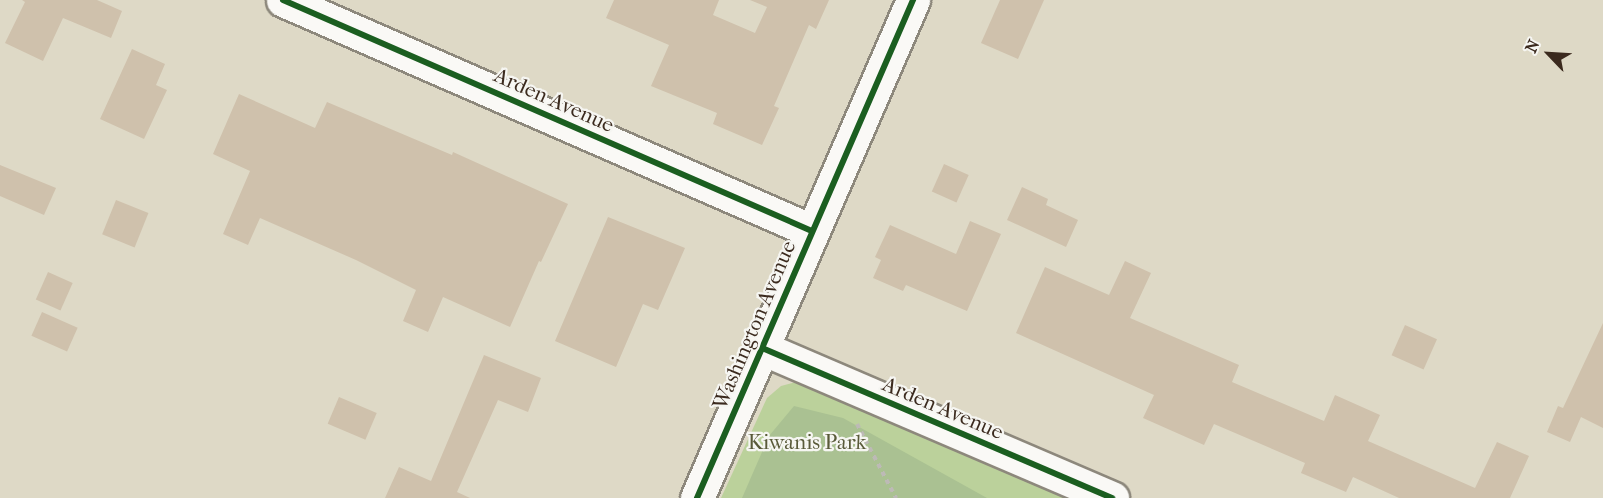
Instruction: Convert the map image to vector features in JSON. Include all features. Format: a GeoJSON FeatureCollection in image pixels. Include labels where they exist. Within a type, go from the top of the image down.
{"type":"FeatureCollection","features":[{"type":"Feature","properties":{"kind":"street","name":"Arden Avenue"},"geometry":{"type":"LineString","coordinates":[[283,0],[812,231]]}},
{"type":"Feature","properties":{"kind":"street","name":"Washington Avenue"},"geometry":{"type":"LineString","coordinates":[[698,498],[913,0]]}},
{"type":"Feature","properties":{"kind":"street","name":"Arden Avenue"},"geometry":{"type":"LineString","coordinates":[[762,348],[1112,498]]}},
{"type":"Feature","properties":{"kind":"path"},"geometry":{"type":"LineString","coordinates":[[854,418],[896,498]]}},
{"type":"Feature","properties":{"kind":"green space","name":"Kiwanis Park"},"geometry":{"type":"Polygon","coordinates":[[[796,382],[809,382],[1078,498],[721,498],[767,398],[781,386],[796,382]]]}},
{"type":"Feature","properties":{"kind":"green space"},"geometry":{"type":"Polygon","coordinates":[[[794,406],[843,418],[987,498],[742,498],[769,436],[794,406]]]}},
{"type":"Feature","properties":{"kind":"building"},"geometry":{"type":"Polygon","coordinates":[[[22,0],[97,0],[122,11],[111,38],[63,18],[43,61],[5,43],[25,2],[22,0]]]}},
{"type":"Feature","properties":{"kind":"building"},"geometry":{"type":"Polygon","coordinates":[[[614,0],[719,0],[713,15],[755,33],[767,7],[750,0],[829,0],[816,29],[809,25],[774,106],[779,108],[762,145],[713,124],[717,113],[651,86],[669,45],[606,18],[614,0]]]}},
{"type":"Feature","properties":{"kind":"building"},"geometry":{"type":"Polygon","coordinates":[[[1000,0],[1044,0],[1018,59],[981,43],[1000,0]]]}},
{"type":"Feature","properties":{"kind":"building"},"geometry":{"type":"Polygon","coordinates":[[[132,49],[165,64],[156,85],[167,90],[144,139],[100,119],[132,49]]]}},
{"type":"Feature","properties":{"kind":"building"},"geometry":{"type":"Polygon","coordinates":[[[239,94],[315,128],[327,102],[452,155],[453,152],[568,204],[541,262],[539,261],[510,327],[443,297],[428,332],[403,321],[416,290],[356,260],[260,218],[248,245],[223,234],[250,171],[213,154],[239,94]]]}},
{"type":"Feature","properties":{"kind":"building"},"geometry":{"type":"Polygon","coordinates":[[[944,164],[969,175],[956,202],[932,191],[944,164]]]}},
{"type":"Feature","properties":{"kind":"building"},"geometry":{"type":"Polygon","coordinates":[[[0,165],[56,188],[44,215],[0,196],[0,165]]]}},
{"type":"Feature","properties":{"kind":"building"},"geometry":{"type":"Polygon","coordinates":[[[1022,187],[1048,199],[1046,205],[1078,220],[1066,247],[1007,220],[1022,187]]]}},
{"type":"Feature","properties":{"kind":"building"},"geometry":{"type":"Polygon","coordinates":[[[116,200],[148,213],[135,247],[102,234],[116,200]]]}},
{"type":"Feature","properties":{"kind":"building"},"geometry":{"type":"Polygon","coordinates":[[[608,217],[685,248],[658,310],[643,304],[616,367],[555,341],[608,217]]]}},
{"type":"Feature","properties":{"kind":"building"},"geometry":{"type":"Polygon","coordinates":[[[970,221],[1001,234],[967,311],[906,285],[903,291],[873,278],[881,260],[875,257],[890,225],[956,254],[970,221]]]}},
{"type":"Feature","properties":{"kind":"building"},"geometry":{"type":"Polygon","coordinates":[[[1125,261],[1151,273],[1130,318],[1239,365],[1232,382],[1324,421],[1335,395],[1380,415],[1368,441],[1475,488],[1497,442],[1529,456],[1510,498],[1399,498],[1353,477],[1346,492],[1301,473],[1305,463],[1214,424],[1204,445],[1143,418],[1154,395],[1016,333],[1045,267],[1109,295],[1125,261]]]}},
{"type":"Feature","properties":{"kind":"building"},"geometry":{"type":"Polygon","coordinates":[[[48,272],[73,283],[60,310],[36,299],[48,272]]]}},
{"type":"Feature","properties":{"kind":"building"},"geometry":{"type":"Polygon","coordinates":[[[42,312],[78,328],[67,352],[31,336],[42,312]]]}},
{"type":"Feature","properties":{"kind":"building"},"geometry":{"type":"Polygon","coordinates":[[[1603,323],[1603,428],[1581,417],[1570,442],[1547,432],[1558,406],[1563,408],[1603,323]]]}},
{"type":"Feature","properties":{"kind":"building"},"geometry":{"type":"Polygon","coordinates":[[[1405,325],[1437,339],[1424,369],[1392,355],[1405,325]]]}},
{"type":"Feature","properties":{"kind":"building"},"geometry":{"type":"Polygon","coordinates":[[[484,355],[541,378],[528,412],[498,400],[457,492],[470,498],[385,498],[399,467],[431,481],[484,355]]]}},
{"type":"Feature","properties":{"kind":"building"},"geometry":{"type":"Polygon","coordinates":[[[339,397],[377,413],[365,440],[328,424],[339,397]]]}},
{"type":"Feature","properties":{"kind":"cycle path"},"geometry":{"type":"LineString","coordinates":[[283,0],[812,231]]}},
{"type":"Feature","properties":{"kind":"cycle path"},"geometry":{"type":"LineString","coordinates":[[697,498],[913,0]]}},
{"type":"Feature","properties":{"kind":"cycle path"},"geometry":{"type":"LineString","coordinates":[[762,348],[1112,498]]}}]}
